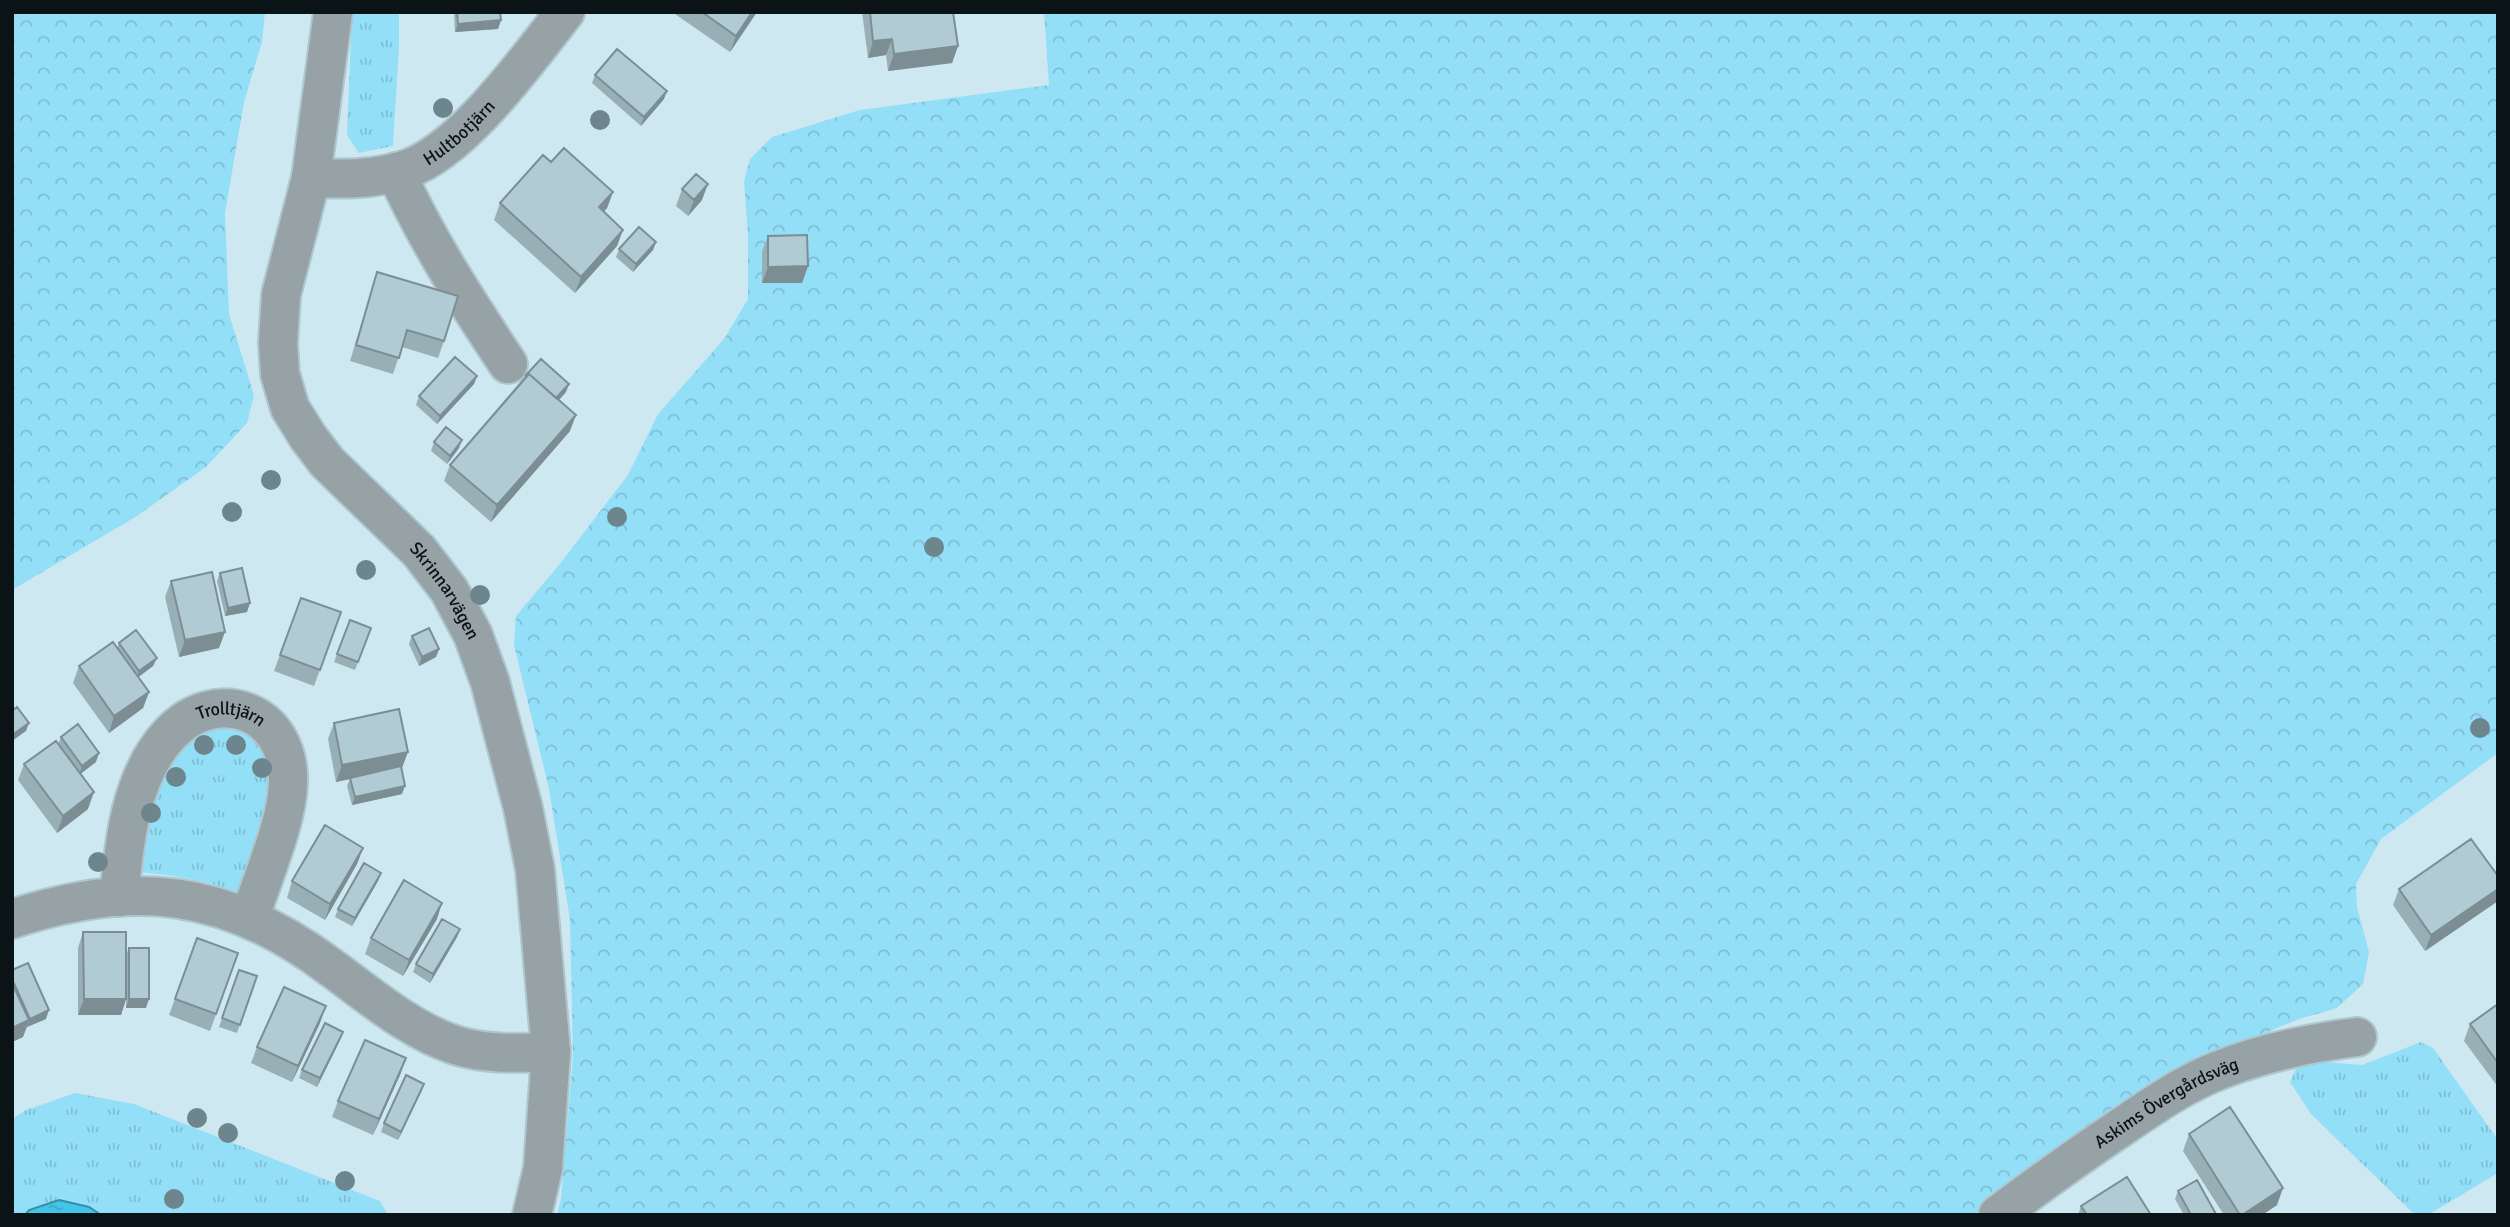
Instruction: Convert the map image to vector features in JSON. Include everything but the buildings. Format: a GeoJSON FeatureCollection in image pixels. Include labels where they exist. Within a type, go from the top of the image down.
{"type":"FeatureCollection","features":[{"type":"Feature","properties":{"kind":"street","name":"Skrinnarvägen"},"geometry":{"type":"LineString","coordinates":[[333,12],[311,178],[281,295],[278,343],[283,385],[290,408],[327,462],[419,551],[449,590],[473,635],[493,695],[533,857],[551,1052],[543,1168],[532,1215]]}},
{"type":"Feature","properties":{"kind":"street","name":"Hultbotjärn"},"geometry":{"type":"LineString","coordinates":[[311,178],[352,179],[396,172],[432,157],[465,130],[518,71],[565,12]]}},
{"type":"Feature","properties":{"kind":"street"},"geometry":{"type":"LineString","coordinates":[[396,172],[415,215],[440,260],[508,365]]}},
{"type":"Feature","properties":{"kind":"street","name":"Trolltjärn"},"geometry":{"type":"LineString","coordinates":[[119,897],[126,832],[137,793],[153,757],[167,736],[186,720],[203,712],[223,709],[244,711],[265,721],[276,735],[286,755],[289,782],[286,807],[250,917]]}},
{"type":"Feature","properties":{"kind":"street"},"geometry":{"type":"LineString","coordinates":[[12,919],[75,903],[119,897],[151,895],[213,904],[250,917],[311,953],[415,1027],[438,1038],[486,1052],[551,1052]]}},
{"type":"Feature","properties":{"kind":"street","name":"Askims Övergårdsväg"},"geometry":{"type":"LineString","coordinates":[[1998,1215],[2049,1176],[2169,1094],[2204,1077],[2263,1055],[2308,1043],[2357,1037]]}},
{"type":"Feature","properties":{"kind":"green space"},"geometry":{"type":"Polygon","coordinates":[[[12,12],[265,12],[262,42],[244,102],[225,213],[229,314],[254,395],[247,423],[206,467],[137,516],[12,590],[12,12]]]}},
{"type":"Feature","properties":{"kind":"green space"},"geometry":{"type":"Polygon","coordinates":[[[352,12],[399,12],[393,146],[359,153],[347,135],[352,12]]]}},
{"type":"Feature","properties":{"kind":"green space"},"geometry":{"type":"Polygon","coordinates":[[[1044,12],[2498,12],[2498,753],[2381,839],[2356,884],[2357,907],[2369,952],[2363,984],[2337,1008],[2299,1019],[2244,1042],[2049,1160],[1973,1215],[557,1215],[561,1198],[573,1058],[570,920],[549,789],[514,645],[516,616],[628,475],[658,414],[724,339],[748,299],[748,234],[744,182],[750,159],[772,137],[860,110],[1049,85],[1044,12]]]}},
{"type":"Feature","properties":{"kind":"green space"},"geometry":{"type":"Polygon","coordinates":[[[219,724],[260,734],[276,775],[241,893],[190,879],[138,872],[142,825],[177,746],[219,724]]]}},
{"type":"Feature","properties":{"kind":"green space"},"geometry":{"type":"Polygon","coordinates":[[[2421,1042],[2433,1048],[2498,1140],[2498,1173],[2428,1215],[2415,1215],[2311,1114],[2290,1082],[2297,1066],[2313,1061],[2362,1065],[2421,1042]]]}},
{"type":"Feature","properties":{"kind":"green space"},"geometry":{"type":"Polygon","coordinates":[[[75,1093],[134,1104],[380,1201],[388,1215],[101,1215],[89,1207],[29,1210],[25,1215],[12,1215],[12,1119],[26,1110],[75,1093]]]}},
{"type":"Feature","properties":{"kind":"water"},"geometry":{"type":"Polygon","coordinates":[[[59,1200],[89,1207],[101,1215],[25,1215],[29,1210],[59,1200]]]}}]}
